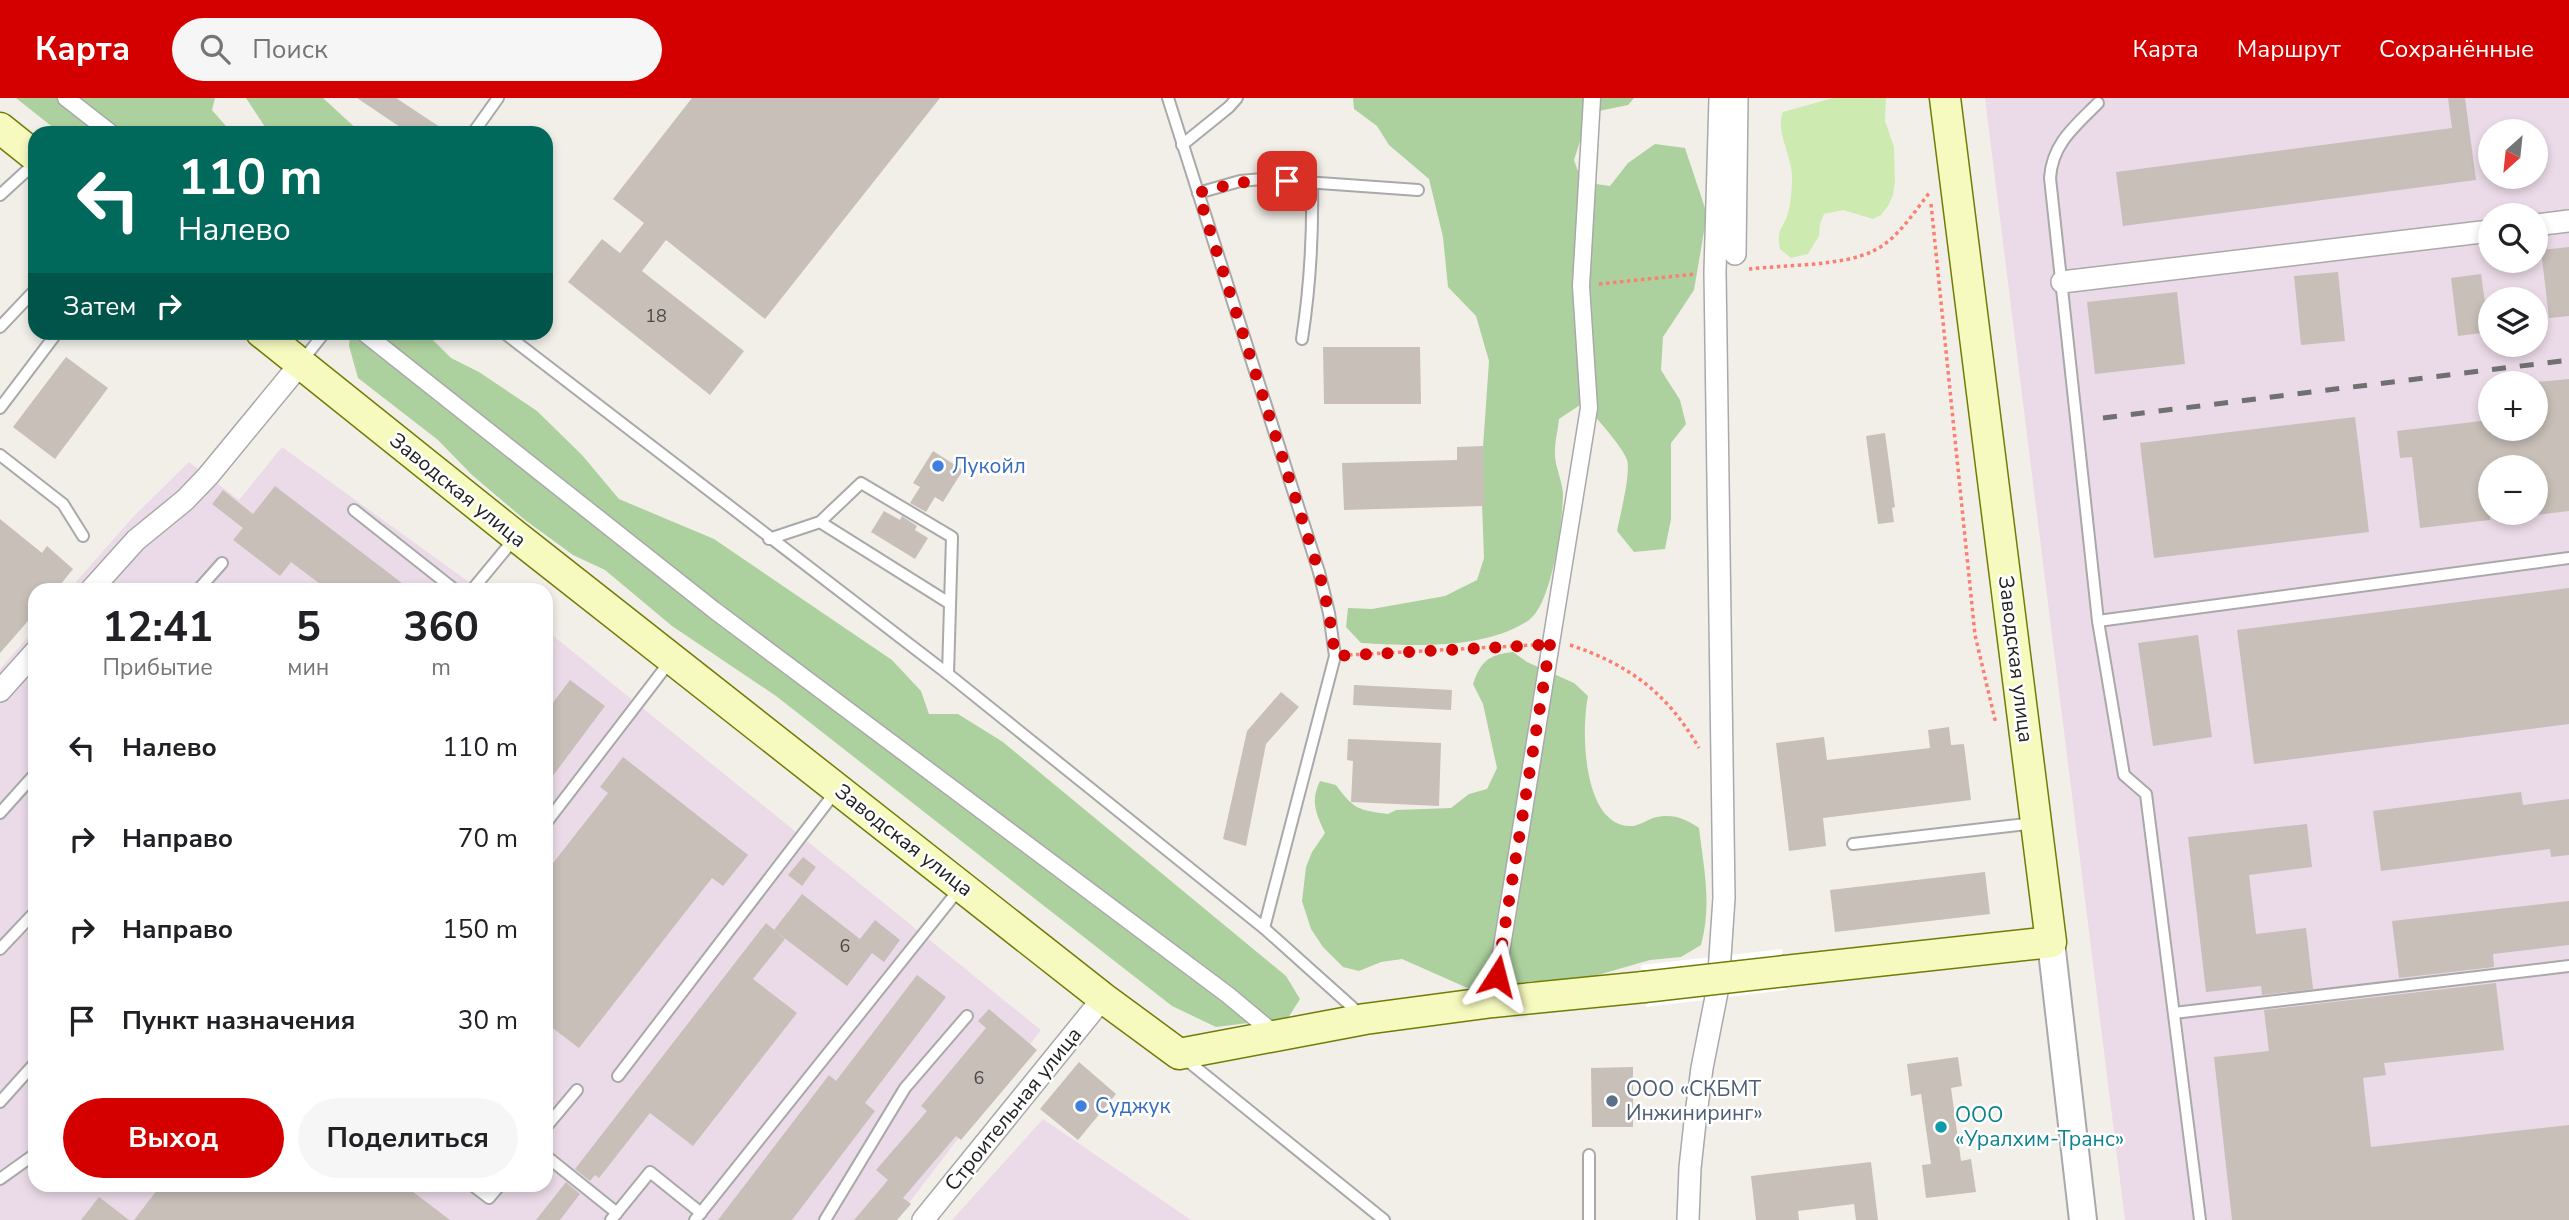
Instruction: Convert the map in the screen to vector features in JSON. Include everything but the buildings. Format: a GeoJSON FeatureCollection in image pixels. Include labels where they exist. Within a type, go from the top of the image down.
{"type":"FeatureCollection","features":[{"type":"Feature","properties":{"kind":"main road","name":"Заводская улица"},"geometry":{"type":"LineString","coordinates":[[1945,98],[2051,942]]}},
{"type":"Feature","properties":{"kind":"main road"},"geometry":{"type":"LineString","coordinates":[[0,128],[28,150]]}},
{"type":"Feature","properties":{"kind":"main road","name":"Заводская улица"},"geometry":{"type":"LineString","coordinates":[[271,340],[1103,998],[1179,1054]]}},
{"type":"Feature","properties":{"kind":"main road"},"geometry":{"type":"LineString","coordinates":[[1179,1054],[1365,1019],[1493,1002],[2051,942]]}},
{"type":"Feature","properties":{"kind":"street"},"geometry":{"type":"LineString","coordinates":[[66,98],[102,126]]}},
{"type":"Feature","properties":{"kind":"street"},"geometry":{"type":"LineString","coordinates":[[1493,1002],[1589,408],[1581,286],[1592,98]]}},
{"type":"Feature","properties":{"kind":"street"},"geometry":{"type":"LineString","coordinates":[[1688,1220],[1695,1122],[1702,1068],[1718,987],[1724,898],[1715,272],[1720,98]]}},
{"type":"Feature","properties":{"kind":"street"},"geometry":{"type":"LineString","coordinates":[[1735,254],[1737,98]]}},
{"type":"Feature","properties":{"kind":"street"},"geometry":{"type":"LineString","coordinates":[[2548,224],[2569,221]]}},
{"type":"Feature","properties":{"kind":"street"},"geometry":{"type":"LineString","coordinates":[[2062,282],[2478,232]]}},
{"type":"Feature","properties":{"kind":"street"},"geometry":{"type":"LineString","coordinates":[[373,340],[714,610],[1228,995],[1276,1035]]}},
{"type":"Feature","properties":{"kind":"street"},"geometry":{"type":"LineString","coordinates":[[97,583],[136,540],[185,500],[208,476],[301,363]]}},
{"type":"Feature","properties":{"kind":"street"},"geometry":{"type":"LineString","coordinates":[[0,691],[28,660]]}},
{"type":"Feature","properties":{"kind":"street","name":"Заводская улица"},"geometry":{"type":"LineString","coordinates":[[2051,942],[2083,1220]]}},
{"type":"Feature","properties":{"kind":"street","name":"Строительная улица"},"geometry":{"type":"LineString","coordinates":[[923,1220],[1103,998]]}},
{"type":"Feature","properties":{"kind":"lane"},"geometry":{"type":"LineString","coordinates":[[478,126],[498,98]]}},
{"type":"Feature","properties":{"kind":"lane"},"geometry":{"type":"LineString","coordinates":[[1167,98],[1319,572],[1329,613],[1335,656],[1264,928]]}},
{"type":"Feature","properties":{"kind":"lane"},"geometry":{"type":"LineString","coordinates":[[1182,145],[1237,98]]}},
{"type":"Feature","properties":{"kind":"lane"},"geometry":{"type":"LineString","coordinates":[[2098,103],[2066,134],[2051,163],[2050,178],[2098,621],[2124,775],[2146,794],[2200,1220]]}},
{"type":"Feature","properties":{"kind":"lane"},"geometry":{"type":"LineString","coordinates":[[0,195],[28,169]]}},
{"type":"Feature","properties":{"kind":"lane"},"geometry":{"type":"LineString","coordinates":[[1198,193],[1240,181],[1262,179],[1418,190]]}},
{"type":"Feature","properties":{"kind":"lane"},"geometry":{"type":"LineString","coordinates":[[1302,339],[1310,283],[1312,183]]}},
{"type":"Feature","properties":{"kind":"lane"},"geometry":{"type":"LineString","coordinates":[[0,327],[28,297]]}},
{"type":"Feature","properties":{"kind":"lane"},"geometry":{"type":"LineString","coordinates":[[0,408],[51,340]]}},
{"type":"Feature","properties":{"kind":"lane"},"geometry":{"type":"LineString","coordinates":[[301,363],[319,340]]}},
{"type":"Feature","properties":{"kind":"lane"},"geometry":{"type":"LineString","coordinates":[[513,340],[948,674],[1264,928],[1365,1019]]}},
{"type":"Feature","properties":{"kind":"lane"},"geometry":{"type":"LineString","coordinates":[[0,455],[63,504],[83,536]]}},
{"type":"Feature","properties":{"kind":"lane"},"geometry":{"type":"LineString","coordinates":[[769,539],[820,522],[861,483],[952,537],[948,674]]}},
{"type":"Feature","properties":{"kind":"lane"},"geometry":{"type":"LineString","coordinates":[[354,510],[446,583]]}},
{"type":"Feature","properties":{"kind":"lane"},"geometry":{"type":"LineString","coordinates":[[820,522],[949,603]]}},
{"type":"Feature","properties":{"kind":"lane"},"geometry":{"type":"LineString","coordinates":[[478,583],[517,537]]}},
{"type":"Feature","properties":{"kind":"lane"},"geometry":{"type":"LineString","coordinates":[[2098,621],[2569,558]]}},
{"type":"Feature","properties":{"kind":"lane"},"geometry":{"type":"LineString","coordinates":[[204,583],[222,562]]}},
{"type":"Feature","properties":{"kind":"lane"},"geometry":{"type":"LineString","coordinates":[[553,814],[673,658]]}},
{"type":"Feature","properties":{"kind":"lane"},"geometry":{"type":"LineString","coordinates":[[0,813],[28,782]]}},
{"type":"Feature","properties":{"kind":"lane"},"geometry":{"type":"LineString","coordinates":[[618,1076],[838,788]]}},
{"type":"Feature","properties":{"kind":"lane"},"geometry":{"type":"LineString","coordinates":[[1853,844],[2037,823]]}},
{"type":"Feature","properties":{"kind":"lane"},"geometry":{"type":"LineString","coordinates":[[553,1162],[614,1216],[650,1171],[698,1216],[961,886]]}},
{"type":"Feature","properties":{"kind":"lane"},"geometry":{"type":"LineString","coordinates":[[0,949],[28,919]]}},
{"type":"Feature","properties":{"kind":"lane"},"geometry":{"type":"LineString","coordinates":[[2174,1013],[2569,966]]}},
{"type":"Feature","properties":{"kind":"lane"},"geometry":{"type":"LineString","coordinates":[[825,1220],[905,1088],[967,1016]]}},
{"type":"Feature","properties":{"kind":"lane"},"geometry":{"type":"LineString","coordinates":[[1179,1054],[1384,1220]]}},
{"type":"Feature","properties":{"kind":"lane"},"geometry":{"type":"LineString","coordinates":[[0,1101],[28,1071]]}},
{"type":"Feature","properties":{"kind":"lane"},"geometry":{"type":"LineString","coordinates":[[553,1118],[576,1090]]}},
{"type":"Feature","properties":{"kind":"lane"},"geometry":{"type":"LineString","coordinates":[[1589,1155],[1589,1220]]}},
{"type":"Feature","properties":{"kind":"lane"},"geometry":{"type":"LineString","coordinates":[[0,1179],[28,1159]]}},
{"type":"Feature","properties":{"kind":"path"},"geometry":{"type":"LineString","coordinates":[[1581,286],[1840,260],[1874,251],[1895,233],[1930,192],[1939,303],[1975,635],[1997,729]]}},
{"type":"Feature","properties":{"kind":"path"},"geometry":{"type":"LineString","coordinates":[[1335,656],[1540,645],[1551,638],[1631,671],[1674,710],[1701,751]]}},
{"type":"Feature","properties":{"kind":"shaded area"},"geometry":{"type":"Polygon","coordinates":[[[1985,98],[2569,98],[2569,1220],[2125,1220],[1985,98]]]}},
{"type":"Feature","properties":{"kind":"shaded area"},"geometry":{"type":"Polygon","coordinates":[[[282,447],[470,583],[75,583],[133,517],[189,462],[239,500],[282,447]]]}},
{"type":"Feature","properties":{"kind":"shaded area"},"geometry":{"type":"Polygon","coordinates":[[[553,636],[1041,1030],[896,1220],[0,1220],[0,669],[28,637],[28,1192],[553,1192],[553,636]]]}},
{"type":"Feature","properties":{"kind":"shaded area"},"geometry":{"type":"Polygon","coordinates":[[[1043,1119],[1191,1220],[952,1220],[1043,1119]]]}},
{"type":"Feature","properties":{"kind":"green space"},"geometry":{"type":"Polygon","coordinates":[[[16,98],[215,98],[212,110],[226,126],[51,126],[16,98]]]}},
{"type":"Feature","properties":{"kind":"green space"},"geometry":{"type":"Polygon","coordinates":[[[246,98],[323,98],[353,126],[264,126],[246,98]]]}},
{"type":"Feature","properties":{"kind":"green space"},"geometry":{"type":"Polygon","coordinates":[[[1353,98],[1634,98],[1628,105],[1589,113],[1574,160],[1582,182],[1610,186],[1628,163],[1655,144],[1685,148],[1707,214],[1694,290],[1663,337],[1661,370],[1680,400],[1686,424],[1671,443],[1671,519],[1665,549],[1634,552],[1617,531],[1626,484],[1627,460],[1614,439],[1583,403],[1559,419],[1555,456],[1563,493],[1562,506],[1555,561],[1544,597],[1529,620],[1492,637],[1448,644],[1361,643],[1346,627],[1348,608],[1372,609],[1445,596],[1477,580],[1484,558],[1481,476],[1489,361],[1476,316],[1448,287],[1443,237],[1429,179],[1389,145],[1377,126],[1354,109],[1353,98]]]}},
{"type":"Feature","properties":{"kind":"green space"},"geometry":{"type":"Polygon","coordinates":[[[1833,98],[1886,98],[1885,121],[1894,147],[1893,195],[1881,215],[1873,219],[1843,210],[1824,214],[1819,236],[1808,254],[1791,258],[1780,249],[1779,242],[1779,233],[1789,209],[1792,179],[1781,119],[1783,112],[1833,98]]]}},
{"type":"Feature","properties":{"kind":"green space"},"geometry":{"type":"Polygon","coordinates":[[[349,340],[433,340],[451,358],[479,372],[537,411],[582,455],[619,499],[714,539],[892,660],[921,691],[929,714],[958,714],[1003,742],[1286,976],[1300,999],[1288,1018],[1216,1027],[1172,1006],[776,696],[672,626],[605,570],[573,555],[525,520],[472,475],[438,440],[358,378],[349,340]]]}},
{"type":"Feature","properties":{"kind":"green space"},"geometry":{"type":"Polygon","coordinates":[[[1513,652],[1527,662],[1574,683],[1588,696],[1586,752],[1589,774],[1603,812],[1616,823],[1633,826],[1653,818],[1672,816],[1699,828],[1707,901],[1701,945],[1681,957],[1650,960],[1577,981],[1531,981],[1481,994],[1402,959],[1381,962],[1359,971],[1343,967],[1323,947],[1311,929],[1302,901],[1306,867],[1325,833],[1315,807],[1315,795],[1320,781],[1336,785],[1348,800],[1358,807],[1388,814],[1396,810],[1451,808],[1469,794],[1487,789],[1497,768],[1483,704],[1473,684],[1487,660],[1513,652]]]}},
{"type":"Feature","properties":{"kind":"pier"},"geometry":{"type":"Polygon","coordinates":[[[1782,949],[1787,990],[1646,1007],[1641,965],[1782,949]]]}},
{"type":"Feature","properties":{"kind":"railway"},"geometry":{"type":"LineString","coordinates":[[2103,418],[2569,360]]}},
{"type":"Feature","properties":{"kind":"place","name":"Лукойл"},"geometry":{"type":"Point","coordinates":[938,466]}},
{"type":"Feature","properties":{"kind":"place","name":"ООО «СКБМТ Инжиниринг»"},"geometry":{"type":"Point","coordinates":[1612,1101]}},
{"type":"Feature","properties":{"kind":"place","name":"Суджук"},"geometry":{"type":"Point","coordinates":[1081,1106]}},
{"type":"Feature","properties":{"kind":"place","name":"ООО «Уралхим-Транс»"},"geometry":{"type":"Point","coordinates":[1941,1127]}},
{"type":"Feature","properties":{"kind":"route"},"geometry":{"type":"LineString","coordinates":[[1287,181],[1240,181],[1198,193],[1319,572],[1329,613],[1335,656],[1540,645],[1551,638],[1497,976]]}}]}
